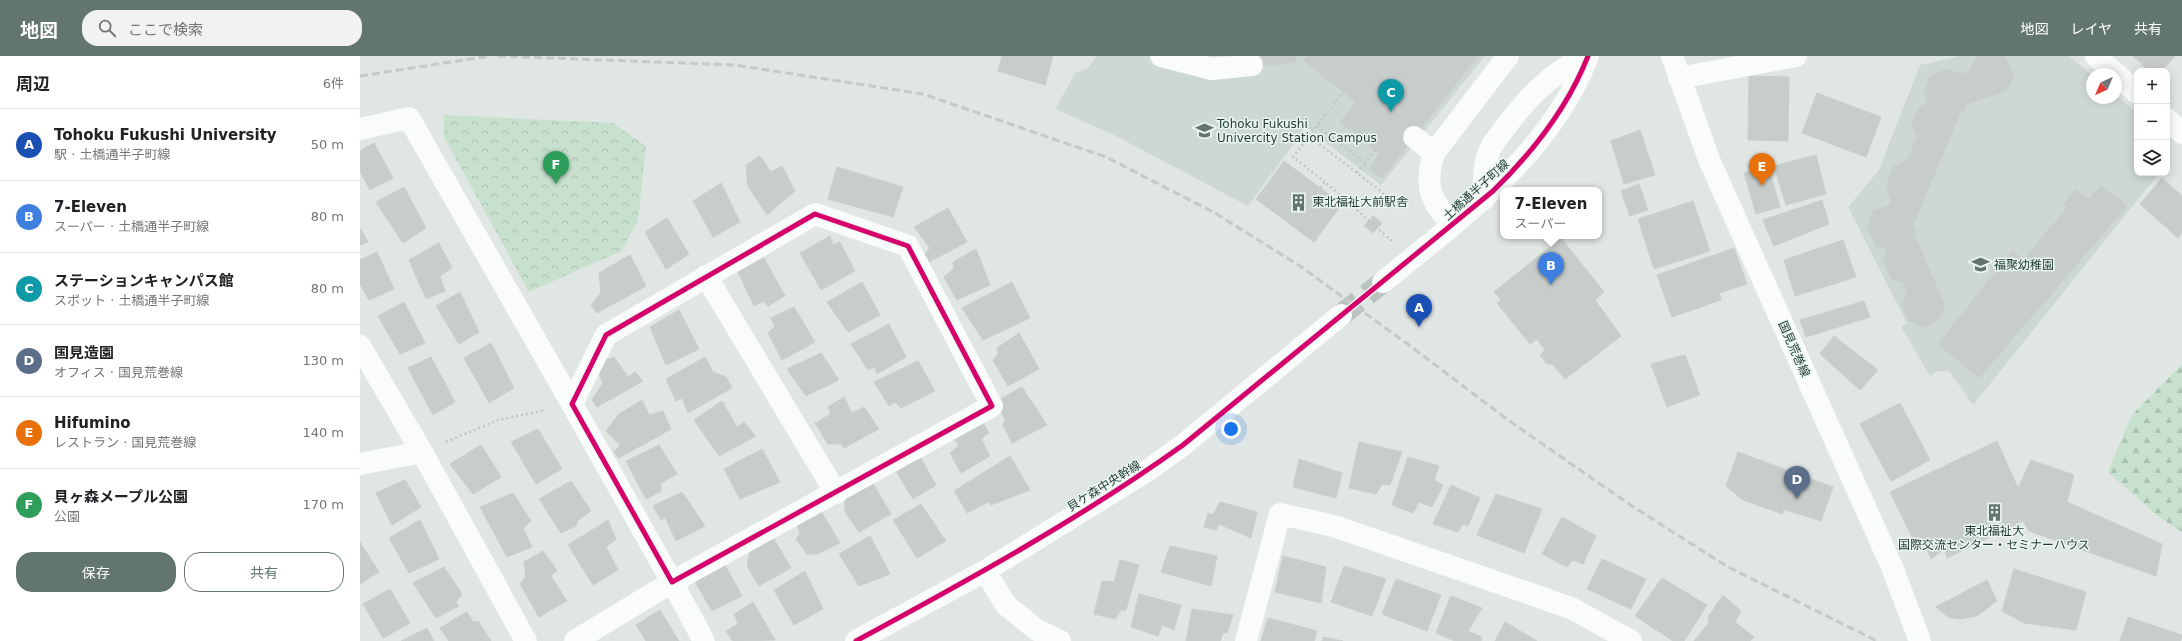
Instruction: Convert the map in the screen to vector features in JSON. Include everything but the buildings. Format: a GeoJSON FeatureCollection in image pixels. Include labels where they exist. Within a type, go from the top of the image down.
{"type":"FeatureCollection","features":[{"type":"Feature","properties":{"kind":"street"},"geometry":{"type":"LineString","coordinates":[[1161,56],[1212,68],[1227,69],[1252,65]]}},
{"type":"Feature","properties":{"kind":"street"},"geometry":{"type":"LineString","coordinates":[[1452,225],[1438,209],[1430,190],[1428,172],[1434,153],[1508,56]]}},
{"type":"Feature","properties":{"kind":"street"},"geometry":{"type":"LineString","coordinates":[[1483,200],[1486,158],[1491,146],[1520,107],[1548,79],[1565,66],[1587,56]]}},
{"type":"Feature","properties":{"kind":"street","name":"土橋通半子町線"},"geometry":{"type":"LineString","coordinates":[[1383,282],[1483,200],[1519,165],[1569,97],[1587,56]]}},
{"type":"Feature","properties":{"kind":"street","name":"国見荒巻線"},"geometry":{"type":"LineString","coordinates":[[1672,56],[1710,162],[1892,568],[1920,641]]}},
{"type":"Feature","properties":{"kind":"street"},"geometry":{"type":"LineString","coordinates":[[1679,78],[1796,56]]}},
{"type":"Feature","properties":{"kind":"street"},"geometry":{"type":"LineString","coordinates":[[2096,56],[2134,90]]}},
{"type":"Feature","properties":{"kind":"street"},"geometry":{"type":"LineString","coordinates":[[360,129],[410,118],[704,641]]}},
{"type":"Feature","properties":{"kind":"street"},"geometry":{"type":"LineString","coordinates":[[2170,122],[2182,133]]}},
{"type":"Feature","properties":{"kind":"street"},"geometry":{"type":"LineString","coordinates":[[1414,137],[1434,153]]}},
{"type":"Feature","properties":{"kind":"street"},"geometry":{"type":"LineString","coordinates":[[572,404],[606,335],[815,214],[908,246],[992,406],[672,582],[575,641]]}},
{"type":"Feature","properties":{"kind":"street"},"geometry":{"type":"LineString","coordinates":[[706,276],[836,493]]}},
{"type":"Feature","properties":{"kind":"street","name":"貝ケ森中央幹線"},"geometry":{"type":"LineString","coordinates":[[856,641],[985,571],[1153,467],[1183,445],[1341,316]]}},
{"type":"Feature","properties":{"kind":"street"},"geometry":{"type":"LineString","coordinates":[[360,346],[422,452],[526,641]]}},
{"type":"Feature","properties":{"kind":"street"},"geometry":{"type":"LineString","coordinates":[[360,464],[422,452]]}},
{"type":"Feature","properties":{"kind":"street"},"geometry":{"type":"LineString","coordinates":[[1246,641],[1280,514],[1334,526],[1571,608],[1631,641]]}},
{"type":"Feature","properties":{"kind":"street"},"geometry":{"type":"LineString","coordinates":[[985,571],[1006,605],[1037,630],[1060,641]]}},
{"type":"Feature","properties":{"kind":"path"},"geometry":{"type":"LineString","coordinates":[[1343,92],[1293,157],[1325,182],[1396,244]]}},
{"type":"Feature","properties":{"kind":"path"},"geometry":{"type":"LineString","coordinates":[[1317,126],[1365,163]]}},
{"type":"Feature","properties":{"kind":"path"},"geometry":{"type":"LineString","coordinates":[[1309,136],[1391,200]]}},
{"type":"Feature","properties":{"kind":"path"},"geometry":{"type":"LineString","coordinates":[[1357,172],[1375,150]]}},
{"type":"Feature","properties":{"kind":"path"},"geometry":{"type":"LineString","coordinates":[[1320,188],[1325,182]]}},
{"type":"Feature","properties":{"kind":"path"},"geometry":{"type":"LineString","coordinates":[[422,452],[498,420],[572,404]]}},
{"type":"Feature","properties":{"kind":"shaded area","name":"Tohoku Fukushi Univercity Station Campus"},"geometry":{"type":"Polygon","coordinates":[[[1097,56],[1201,56],[1225,64],[1233,56],[1485,56],[1381,185],[1306,127],[1248,206],[1116,136],[1055,109],[1076,72],[1087,69],[1097,56]]]}},
{"type":"Feature","properties":{"kind":"shaded area","name":"福聚幼稚園"},"geometry":{"type":"Polygon","coordinates":[[[1960,56],[2069,56],[2086,70],[2086,104],[2122,104],[2122,100],[2134,110],[2134,176],[2157,176],[1973,405],[1949,371],[1938,371],[1930,376],[1901,327],[1907,323],[1848,207],[1879,170],[1920,65],[1960,56]]]}},
{"type":"Feature","properties":{"kind":"green space"},"geometry":{"type":"Polygon","coordinates":[[[444,115],[613,123],[646,146],[638,221],[621,251],[529,292],[444,137],[444,115]]]}},
{"type":"Feature","properties":{"kind":"green space"},"geometry":{"type":"Polygon","coordinates":[[[2182,364],[2182,532],[2159,517],[2108,472],[2131,416],[2182,364]]]}},
{"type":"Feature","properties":{"kind":"tunnel"},"geometry":{"type":"LineString","coordinates":[[1341,315],[1383,282]]}},
{"type":"Feature","properties":{"kind":"railway"},"geometry":{"type":"LineString","coordinates":[[360,76],[490,56]]}},
{"type":"Feature","properties":{"kind":"railway"},"geometry":{"type":"LineString","coordinates":[[498,56],[735,65],[923,94],[1106,157],[1215,213],[1300,266],[1409,345],[1508,420],[1632,506],[1728,567],[1877,641]]}},
{"type":"Feature","properties":{"kind":"cycle path"},"geometry":{"type":"LineString","coordinates":[[856,641],[1064,524],[1183,445],[1493,191],[1535,145],[1548,128],[1570,93],[1588,56]]}},
{"type":"Feature","properties":{"kind":"cycle path"},"geometry":{"type":"LineString","coordinates":[[815,214],[908,246],[992,406],[672,582],[572,404],[606,335],[815,214]]}},
{"type":"Feature","properties":{"kind":"place","name":"ステーションキャンパス館"},"geometry":{"type":"Point","coordinates":[1391,112]}},
{"type":"Feature","properties":{"kind":"place","name":"Tohoku Fukushi Univercity Station Campus"},"geometry":{"type":"Point","coordinates":[1204,131]}},
{"type":"Feature","properties":{"kind":"place","name":"貝ヶ森メープル公園"},"geometry":{"type":"Point","coordinates":[556,184]}},
{"type":"Feature","properties":{"kind":"place","name":"Hifumino"},"geometry":{"type":"Point","coordinates":[1762,186]}},
{"type":"Feature","properties":{"kind":"place","name":"東北福祉大前駅舎"},"geometry":{"type":"Point","coordinates":[1299,202]}},
{"type":"Feature","properties":{"kind":"place","name":"福聚幼稚園"},"geometry":{"type":"Point","coordinates":[1981,265]}},
{"type":"Feature","properties":{"kind":"place","name":"7-Eleven"},"geometry":{"type":"Point","coordinates":[1551,285]}},
{"type":"Feature","properties":{"kind":"place","name":"Tohoku Fukushi University"},"geometry":{"type":"Point","coordinates":[1419,327]}},
{"type":"Feature","properties":{"kind":"place","name":"国見造園"},"geometry":{"type":"Point","coordinates":[1797,499]}},
{"type":"Feature","properties":{"kind":"place","name":"東北福祉大 国際交流センター・セミナーハウス"},"geometry":{"type":"Point","coordinates":[1994,512]}}]}
